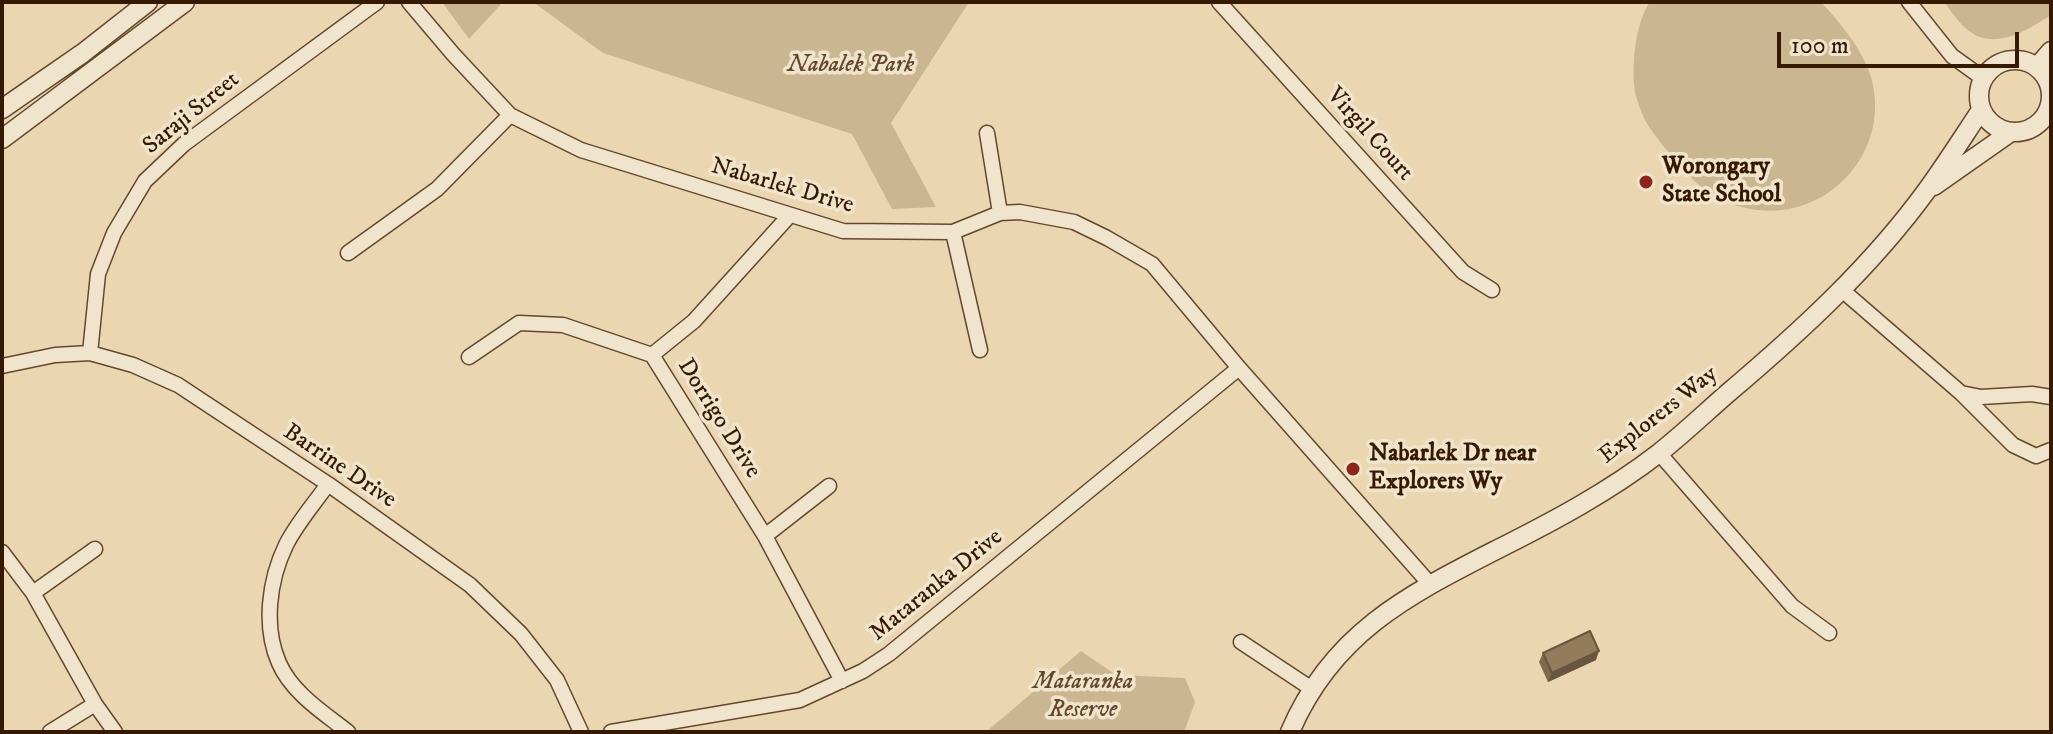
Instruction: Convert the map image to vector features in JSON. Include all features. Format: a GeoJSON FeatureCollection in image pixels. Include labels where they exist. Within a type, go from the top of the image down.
{"type":"FeatureCollection","features":[{"type":"Feature","properties":{"kind":"street"},"geometry":{"type":"LineString","coordinates":[[2,109],[83,53],[148,2]]}},
{"type":"Feature","properties":{"kind":"street"},"geometry":{"type":"LineString","coordinates":[[2,139],[185,2]]}},
{"type":"Feature","properties":{"kind":"street","name":"Saraji Street"},"geometry":{"type":"LineString","coordinates":[[90,353],[98,274],[114,233],[145,181],[184,144],[377,2]]}},
{"type":"Feature","properties":{"kind":"street","name":"Nabarlek Drive"},"geometry":{"type":"LineString","coordinates":[[409,2],[510,115],[581,150],[843,231],[953,232],[1000,213],[1020,212],[1074,222],[1152,264],[1239,368],[1429,583]]}},
{"type":"Feature","properties":{"kind":"street","name":"Virgil Court"},"geometry":{"type":"LineString","coordinates":[[1219,2],[1463,272],[1492,290]]}},
{"type":"Feature","properties":{"kind":"street"},"geometry":{"type":"LineString","coordinates":[[1909,2],[1952,56],[1963,67],[1984,79],[1997,64],[2010,60],[2024,61],[2037,67],[2051,51]]}},
{"type":"Feature","properties":{"kind":"street","name":"Explorers Way"},"geometry":{"type":"LineString","coordinates":[[1926,192],[2011,132],[2024,131],[2044,118],[2050,103],[2050,90],[2046,77],[2037,67]]}},
{"type":"Feature","properties":{"kind":"street","name":"Explorers Way"},"geometry":{"type":"LineString","coordinates":[[1290,732],[1312,689],[1356,637],[1398,603],[1429,583],[1581,505],[1659,453],[1781,348],[1842,290],[1926,192],[1981,110],[1978,97],[1984,79]]}},
{"type":"Feature","properties":{"kind":"street"},"geometry":{"type":"LineString","coordinates":[[1981,110],[1998,129],[2011,132]]}},
{"type":"Feature","properties":{"kind":"street"},"geometry":{"type":"LineString","coordinates":[[348,253],[437,189],[510,115]]}},
{"type":"Feature","properties":{"kind":"street"},"geometry":{"type":"LineString","coordinates":[[987,133],[1000,213]]}},
{"type":"Feature","properties":{"kind":"street"},"geometry":{"type":"LineString","coordinates":[[652,355],[694,321],[789,216]]}},
{"type":"Feature","properties":{"kind":"street"},"geometry":{"type":"LineString","coordinates":[[953,232],[980,350]]}},
{"type":"Feature","properties":{"kind":"street"},"geometry":{"type":"LineString","coordinates":[[1842,290],[1961,393],[2013,445],[2036,456],[2051,450]]}},
{"type":"Feature","properties":{"kind":"street","name":"Dorrigo Drive"},"geometry":{"type":"LineString","coordinates":[[469,357],[519,323],[563,325],[652,355],[765,536],[842,681]]}},
{"type":"Feature","properties":{"kind":"street","name":"Barrine Drive"},"geometry":{"type":"LineString","coordinates":[[2,366],[55,355],[90,353],[133,365],[178,385],[328,484],[470,585],[511,624],[557,680],[581,732]]}},
{"type":"Feature","properties":{"kind":"street","name":"Mataranka Drive"},"geometry":{"type":"LineString","coordinates":[[611,732],[800,700],[842,681],[889,654],[1239,368]]}},
{"type":"Feature","properties":{"kind":"street"},"geometry":{"type":"LineString","coordinates":[[1961,393],[1981,397],[2032,394],[2051,397]]}},
{"type":"Feature","properties":{"kind":"street"},"geometry":{"type":"LineString","coordinates":[[1659,453],[1792,606],[1829,633]]}},
{"type":"Feature","properties":{"kind":"street"},"geometry":{"type":"LineString","coordinates":[[328,484],[286,544],[271,586],[270,631],[280,665],[307,700],[348,732]]}},
{"type":"Feature","properties":{"kind":"street"},"geometry":{"type":"LineString","coordinates":[[765,536],[829,486]]}},
{"type":"Feature","properties":{"kind":"street"},"geometry":{"type":"LineString","coordinates":[[33,593],[95,549]]}},
{"type":"Feature","properties":{"kind":"street"},"geometry":{"type":"LineString","coordinates":[[2,552],[33,593],[95,704],[115,732]]}},
{"type":"Feature","properties":{"kind":"street"},"geometry":{"type":"LineString","coordinates":[[1241,642],[1312,689]]}},
{"type":"Feature","properties":{"kind":"street"},"geometry":{"type":"LineString","coordinates":[[50,732],[95,704]]}},
{"type":"Feature","properties":{"kind":"green space"},"geometry":{"type":"Polygon","coordinates":[[[442,2],[503,2],[469,39],[442,2]]]}},
{"type":"Feature","properties":{"kind":"green space","name":"Nabalek Park"},"geometry":{"type":"Polygon","coordinates":[[[533,2],[969,2],[891,123],[936,207],[892,209],[852,134],[603,53],[533,2]]]}},
{"type":"Feature","properties":{"kind":"green space"},"geometry":{"type":"Polygon","coordinates":[[[1650,2],[1821,2],[1862,56],[1871,77],[1875,105],[1872,132],[1861,157],[1846,178],[1825,195],[1801,206],[1774,211],[1734,205],[1693,180],[1649,127],[1636,96],[1635,48],[1650,2]]]}},
{"type":"Feature","properties":{"kind":"green space"},"geometry":{"type":"Polygon","coordinates":[[[1944,2],[2049,2],[2051,15],[2011,36],[1990,39],[1979,37],[1965,28],[1944,2]]]}},
{"type":"Feature","properties":{"kind":"green space","name":"Mataranka Reserve"},"geometry":{"type":"Polygon","coordinates":[[[1081,651],[1116,675],[1185,678],[1195,702],[1184,732],[986,732],[1081,651]]]}},
{"type":"Feature","properties":{"kind":"building"},"geometry":{"type":"Polygon","coordinates":[[[1590,631],[1599,651],[1552,673],[1543,653],[1590,631]]]}},
{"type":"Feature","properties":{"kind":"place","name":"Worongary State School"},"geometry":{"type":"Point","coordinates":[1646,182]}},
{"type":"Feature","properties":{"kind":"place","name":"Nabarlek Dr near Explorers Wy"},"geometry":{"type":"Point","coordinates":[1353,469]}}]}
